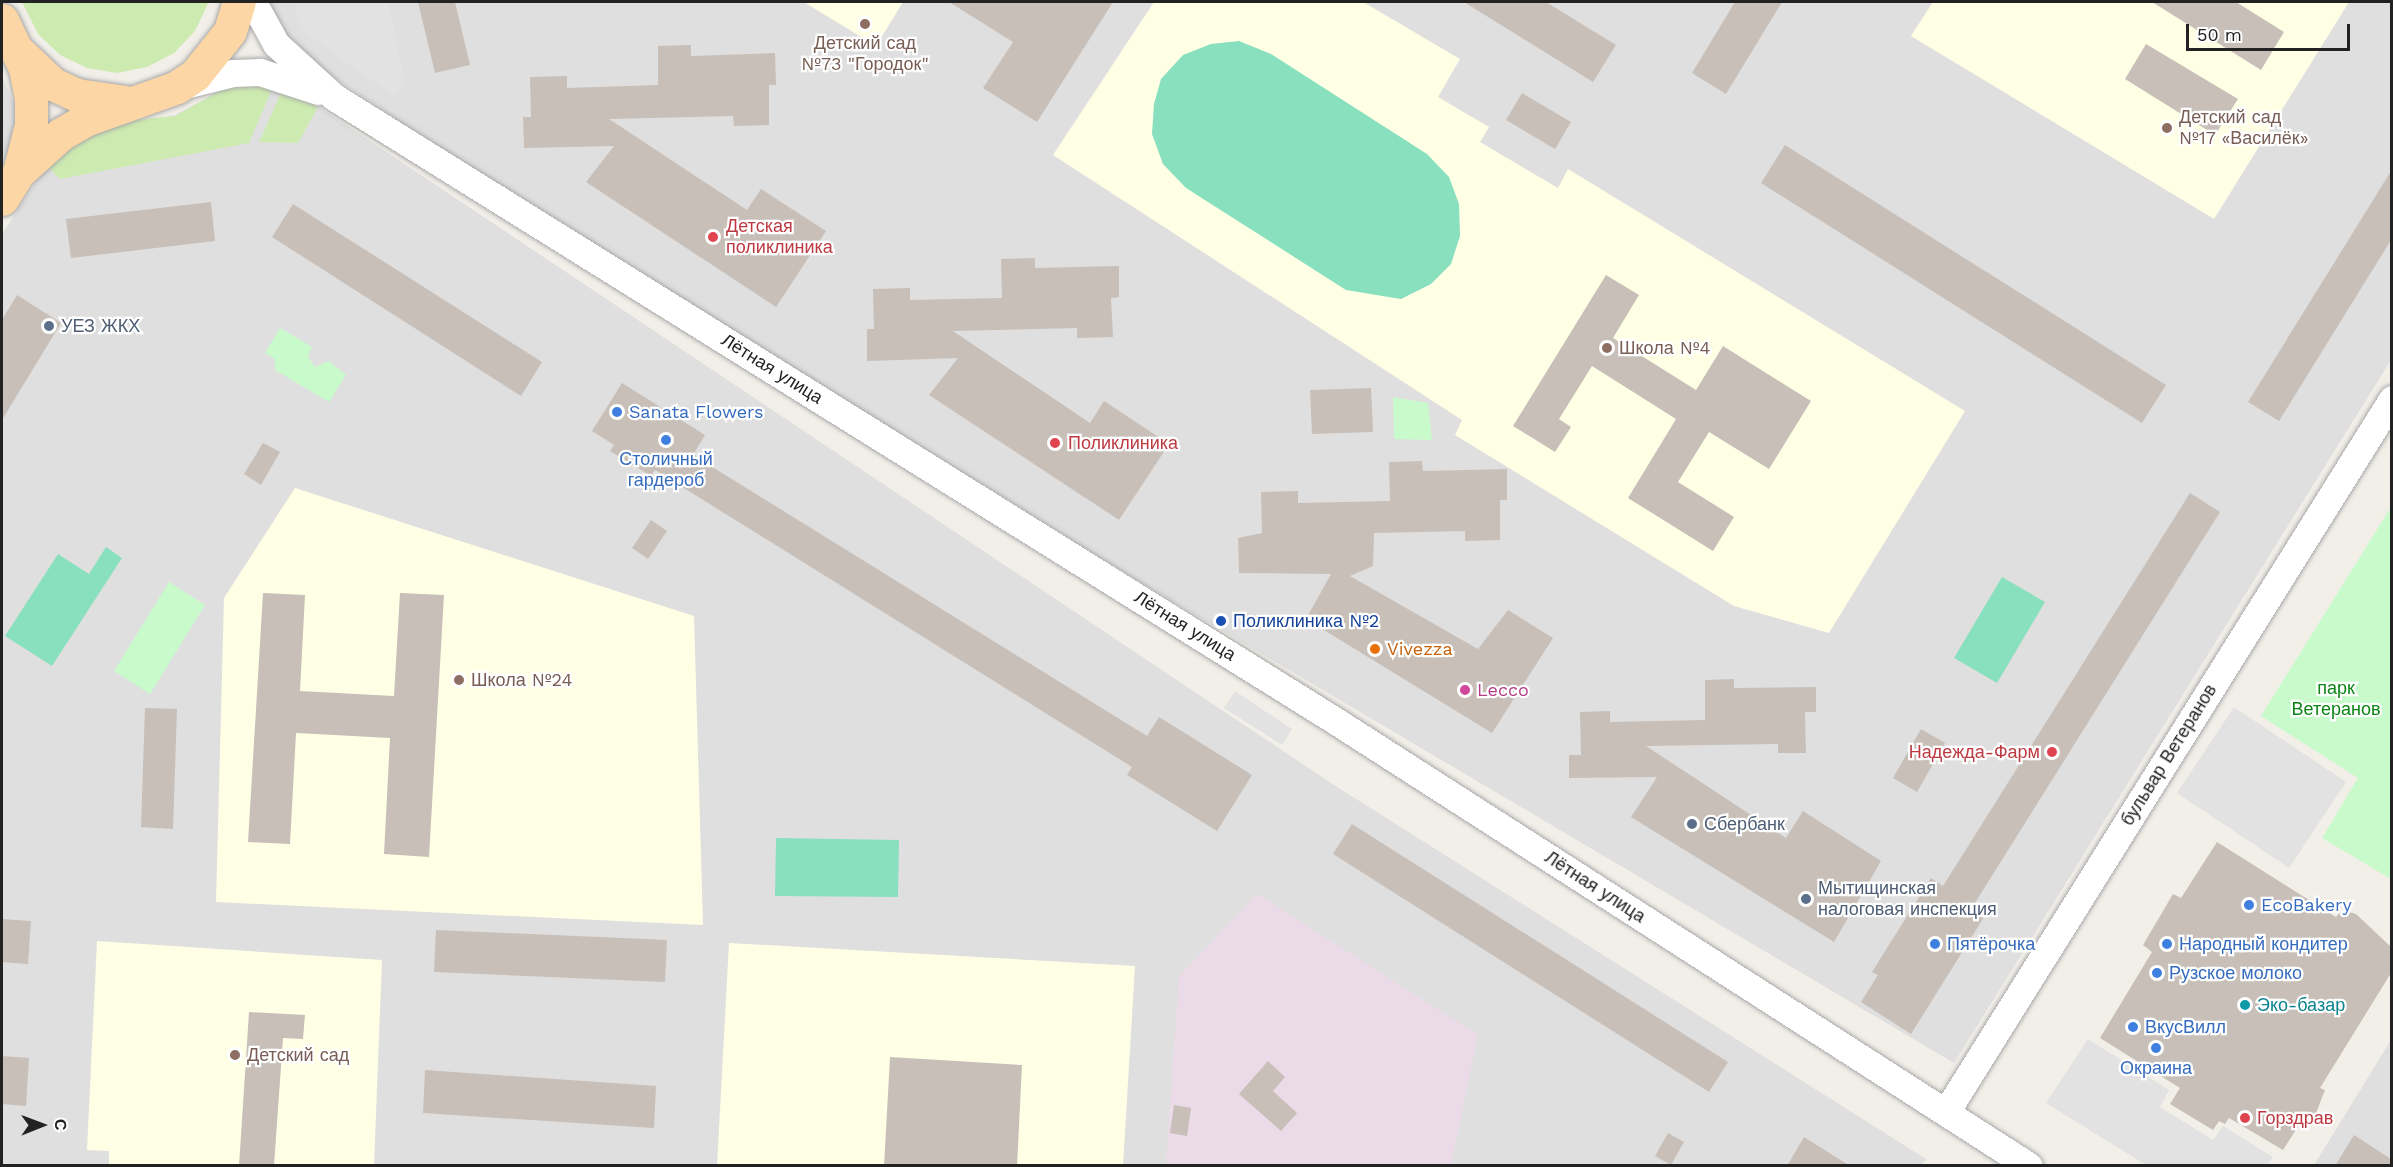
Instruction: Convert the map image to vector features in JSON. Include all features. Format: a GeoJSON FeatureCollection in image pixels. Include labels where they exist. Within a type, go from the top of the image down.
{"type":"FeatureCollection","features":[{"type":"Feature","properties":{"kind":"main road"},"geometry":{"type":"LineString","coordinates":[[10,185],[61,134],[85,120],[163,93],[213,57],[230,31],[239,2]]}},
{"type":"Feature","properties":{"kind":"main road"},"geometry":{"type":"LineString","coordinates":[[7,32],[31,67],[77,95],[121,102],[163,93]]}},
{"type":"Feature","properties":{"kind":"main road"},"geometry":{"type":"LineString","coordinates":[[7,32],[25,68],[31,98],[31,125],[10,185]]}},
{"type":"Feature","properties":{"kind":"street"},"geometry":{"type":"LineString","coordinates":[[253,2],[276,44],[334,97]]}},
{"type":"Feature","properties":{"kind":"street"},"geometry":{"type":"LineString","coordinates":[[163,93],[208,78],[260,72],[334,97]]}},
{"type":"Feature","properties":{"kind":"street","name":"Лётная улица"},"geometry":{"type":"LineString","coordinates":[[334,97],[1322,712],[2030,1166]]}},
{"type":"Feature","properties":{"kind":"street","name":"бульвар Ветеранов"},"geometry":{"type":"LineString","coordinates":[[1946,1112],[2391,399]]}},
{"type":"Feature","properties":{"kind":"shaded area"},"geometry":{"type":"Polygon","coordinates":[[[263,2],[2391,2],[2391,360],[1954,1063],[1130,576],[450,155],[300,55],[263,2]]]}},
{"type":"Feature","properties":{"kind":"shaded area"},"geometry":{"type":"Polygon","coordinates":[[[299,2],[387,2],[406,82],[395,97],[304,32],[297,20],[295,7],[299,2]]]}},
{"type":"Feature","properties":{"kind":"shaded area","name":"Детский сад №73 \"Городок\""},"geometry":{"type":"Polygon","coordinates":[[[804,2],[903,2],[876,46],[804,2]]]}},
{"type":"Feature","properties":{"kind":"shaded area","name":"Школа №4"},"geometry":{"type":"Polygon","coordinates":[[[1154,2],[1363,2],[1460,59],[1438,97],[1489,127],[1480,142],[1558,188],[1568,169],[1965,411],[1829,633],[1734,606],[1455,435],[1462,420],[1053,155],[1154,2]]]}},
{"type":"Feature","properties":{"kind":"shaded area","name":"Детский сад №17 «Василёк»"},"geometry":{"type":"Polygon","coordinates":[[[1933,2],[2349,2],[2214,219],[1911,36],[1933,2]]]}},
{"type":"Feature","properties":{"kind":"shaded area"},"geometry":{"type":"Polygon","coordinates":[[[2,76],[15,107],[14,143],[2,163],[2,76]]]}},
{"type":"Feature","properties":{"kind":"shaded area"},"geometry":{"type":"Polygon","coordinates":[[[234,83],[295,91],[1331,783],[1926,1159],[1921,1166],[2,1165],[2,234],[47,166],[155,119],[175,115],[234,83]]]}},
{"type":"Feature","properties":{"kind":"shaded area","name":"Школа №24"},"geometry":{"type":"Polygon","coordinates":[[[295,488],[694,616],[703,925],[216,902],[224,598],[295,488]]]}},
{"type":"Feature","properties":{"kind":"shaded area"},"geometry":{"type":"Polygon","coordinates":[[[1235,691],[1292,729],[1282,745],[1224,708],[1235,691]]]}},
{"type":"Feature","properties":{"kind":"shaded area"},"geometry":{"type":"Polygon","coordinates":[[[2234,707],[2346,782],[2289,868],[2177,793],[2234,707]]]}},
{"type":"Feature","properties":{"kind":"shaded area"},"geometry":{"type":"Polygon","coordinates":[[[1257,894],[1478,1035],[1451,1165],[1166,1166],[1179,977],[1257,894]]]}},
{"type":"Feature","properties":{"kind":"shaded area","name":"Детский сад"},"geometry":{"type":"Polygon","coordinates":[[[97,941],[382,960],[374,1165],[109,1165],[109,1151],[87,1150],[97,941]]]}},
{"type":"Feature","properties":{"kind":"shaded area"},"geometry":{"type":"Polygon","coordinates":[[[729,943],[1135,966],[1123,1165],[717,1166],[729,943]]]}},
{"type":"Feature","properties":{"kind":"shaded area"},"geometry":{"type":"Polygon","coordinates":[[[2088,1039],[2169,1090],[2160,1107],[2213,1140],[2223,1126],[2273,1157],[2267,1165],[2146,1165],[2046,1103],[2088,1039]]]}},
{"type":"Feature","properties":{"kind":"shaded area"},"geometry":{"type":"Polygon","coordinates":[[[2391,1040],[2391,1165],[2314,1165],[2391,1040]]]}},
{"type":"Feature","properties":{"kind":"green space"},"geometry":{"type":"Polygon","coordinates":[[[22,2],[209,2],[195,31],[174,53],[147,67],[117,73],[87,68],[60,55],[38,34],[22,2]]]}},
{"type":"Feature","properties":{"kind":"green space"},"geometry":{"type":"Polygon","coordinates":[[[1239,41],[1271,54],[1427,154],[1449,177],[1459,204],[1460,236],[1451,264],[1431,284],[1401,299],[1346,290],[1186,188],[1163,164],[1152,134],[1154,104],[1161,79],[1183,55],[1211,44],[1239,41]]]}},
{"type":"Feature","properties":{"kind":"green space"},"geometry":{"type":"Polygon","coordinates":[[[275,82],[249,143],[60,179],[47,166],[77,140],[125,121],[175,116],[234,83],[275,82]]]}},
{"type":"Feature","properties":{"kind":"green space"},"geometry":{"type":"Polygon","coordinates":[[[284,86],[318,107],[298,143],[259,142],[284,86]]]}},
{"type":"Feature","properties":{"kind":"green space"},"geometry":{"type":"Polygon","coordinates":[[[280,328],[312,347],[308,357],[315,367],[329,361],[346,375],[329,402],[275,370],[275,359],[265,353],[280,328]]]}},
{"type":"Feature","properties":{"kind":"green space"},"geometry":{"type":"Polygon","coordinates":[[[1393,397],[1428,403],[1432,440],[1394,439],[1393,397]]]}},
{"type":"Feature","properties":{"kind":"green space","name":"парк Ветеранов"},"geometry":{"type":"Polygon","coordinates":[[[2391,507],[2391,879],[2322,838],[2358,778],[2261,716],[2391,507]]]}},
{"type":"Feature","properties":{"kind":"green space"},"geometry":{"type":"Polygon","coordinates":[[[106,547],[122,558],[52,666],[5,636],[58,554],[89,574],[106,547]]]}},
{"type":"Feature","properties":{"kind":"green space"},"geometry":{"type":"Polygon","coordinates":[[[2002,577],[2045,602],[1997,683],[1954,658],[2002,577]]]}},
{"type":"Feature","properties":{"kind":"green space"},"geometry":{"type":"Polygon","coordinates":[[[169,582],[205,605],[150,694],[114,671],[169,582]]]}},
{"type":"Feature","properties":{"kind":"green space"},"geometry":{"type":"Polygon","coordinates":[[[776,838],[899,840],[898,897],[775,896],[776,838]]]}},
{"type":"Feature","properties":{"kind":"building"},"geometry":{"type":"Polygon","coordinates":[[[418,2],[455,2],[470,65],[435,73],[418,2]]]}},
{"type":"Feature","properties":{"kind":"building"},"geometry":{"type":"Polygon","coordinates":[[[949,2],[1113,2],[1037,122],[983,88],[1013,42],[949,2]]]}},
{"type":"Feature","properties":{"kind":"building"},"geometry":{"type":"Polygon","coordinates":[[[1464,2],[1546,2],[1616,45],[1593,82],[1464,2]]]}},
{"type":"Feature","properties":{"kind":"building"},"geometry":{"type":"Polygon","coordinates":[[[1735,2],[1782,2],[1726,94],[1692,73],[1735,2]]]}},
{"type":"Feature","properties":{"kind":"building"},"geometry":{"type":"Polygon","coordinates":[[[2152,2],[2236,2],[2284,32],[2261,70],[2152,2]]]}},
{"type":"Feature","properties":{"kind":"building"},"geometry":{"type":"Polygon","coordinates":[[[2146,44],[2238,99],[2215,135],[2125,79],[2146,44]]]}},
{"type":"Feature","properties":{"kind":"building"},"geometry":{"type":"Polygon","coordinates":[[[691,45],[691,56],[775,53],[776,85],[769,85],[769,125],[734,126],[733,116],[609,119],[747,210],[761,189],[826,231],[776,307],[586,182],[614,146],[524,148],[523,117],[531,117],[530,77],[567,76],[567,88],[658,85],[658,46],[691,45]]]}},
{"type":"Feature","properties":{"kind":"building"},"geometry":{"type":"Polygon","coordinates":[[[1522,93],[1571,122],[1555,149],[1506,120],[1522,93]]]}},
{"type":"Feature","properties":{"kind":"building"},"geometry":{"type":"Polygon","coordinates":[[[1785,145],[2166,385],[2142,423],[1761,183],[1785,145]]]}},
{"type":"Feature","properties":{"kind":"building"},"geometry":{"type":"Polygon","coordinates":[[[2391,171],[2391,240],[2279,421],[2248,402],[2391,171]]]}},
{"type":"Feature","properties":{"kind":"building"},"geometry":{"type":"Polygon","coordinates":[[[211,202],[215,241],[71,258],[66,219],[211,202]]]}},
{"type":"Feature","properties":{"kind":"building"},"geometry":{"type":"Polygon","coordinates":[[[293,204],[542,362],[521,396],[272,237],[293,204]]]}},
{"type":"Feature","properties":{"kind":"building"},"geometry":{"type":"Polygon","coordinates":[[[1035,258],[1035,268],[1119,266],[1119,297],[1111,298],[1113,337],[1077,338],[1077,328],[953,331],[1090,423],[1104,401],[1169,444],[1119,520],[929,395],[958,358],[867,361],[867,329],[874,329],[873,289],[910,288],[910,300],[1002,298],[1001,259],[1035,258]]]}},
{"type":"Feature","properties":{"kind":"building"},"geometry":{"type":"Polygon","coordinates":[[[1606,275],[1639,295],[1613,338],[1696,390],[1723,346],[1811,401],[1769,469],[1709,432],[1678,482],[1734,517],[1713,551],[1628,498],[1676,419],[1592,366],[1559,419],[1571,427],[1555,452],[1513,426],[1606,275]]]}},
{"type":"Feature","properties":{"kind":"building"},"geometry":{"type":"Polygon","coordinates":[[[17,295],[61,323],[2,420],[2,320],[17,295]]]}},
{"type":"Feature","properties":{"kind":"building"},"geometry":{"type":"Polygon","coordinates":[[[622,383],[705,435],[693,455],[1147,736],[1159,717],[1252,775],[1217,831],[1127,775],[1132,767],[655,470],[651,476],[610,451],[614,445],[592,431],[622,383]]]}},
{"type":"Feature","properties":{"kind":"building"},"geometry":{"type":"Polygon","coordinates":[[[1371,388],[1373,432],[1312,434],[1310,390],[1371,388]]]}},
{"type":"Feature","properties":{"kind":"building"},"geometry":{"type":"Polygon","coordinates":[[[263,443],[280,452],[261,485],[244,474],[263,443]]]}},
{"type":"Feature","properties":{"kind":"building"},"geometry":{"type":"Polygon","coordinates":[[[1422,461],[1423,471],[1507,469],[1507,500],[1500,500],[1500,540],[1465,541],[1465,531],[1374,533],[1373,566],[1350,576],[1478,649],[1508,610],[1553,638],[1492,733],[1306,619],[1331,574],[1239,573],[1238,538],[1262,533],[1261,492],[1298,491],[1298,503],[1390,501],[1389,462],[1422,461]]]}},
{"type":"Feature","properties":{"kind":"building"},"geometry":{"type":"Polygon","coordinates":[[[2190,493],[2220,512],[1973,906],[1986,914],[1911,1034],[1861,1002],[1878,975],[1872,972],[1931,878],[1943,886],[2190,493]]]}},
{"type":"Feature","properties":{"kind":"building"},"geometry":{"type":"Polygon","coordinates":[[[651,520],[667,531],[648,559],[632,548],[651,520]]]}},
{"type":"Feature","properties":{"kind":"building"},"geometry":{"type":"Polygon","coordinates":[[[263,593],[305,595],[300,691],[394,696],[400,593],[444,595],[429,857],[384,854],[390,738],[296,733],[290,844],[248,842],[263,593]]]}},
{"type":"Feature","properties":{"kind":"building"},"geometry":{"type":"Polygon","coordinates":[[[1734,679],[1734,688],[1816,687],[1816,712],[1805,712],[1806,753],[1778,753],[1778,744],[1646,746],[1786,838],[1803,811],[1881,861],[1834,942],[1631,817],[1657,777],[1569,778],[1569,755],[1581,755],[1580,712],[1610,711],[1610,722],[1705,720],[1705,680],[1734,679]]]}},
{"type":"Feature","properties":{"kind":"building"},"geometry":{"type":"Polygon","coordinates":[[[145,708],[177,709],[173,829],[141,827],[145,708]]]}},
{"type":"Feature","properties":{"kind":"building"},"geometry":{"type":"Polygon","coordinates":[[[1921,729],[1945,743],[1917,792],[1893,778],[1921,729]]]}},
{"type":"Feature","properties":{"kind":"building"},"geometry":{"type":"Polygon","coordinates":[[[1352,824],[1728,1062],[1709,1092],[1333,854],[1352,824]]]}},
{"type":"Feature","properties":{"kind":"building","name":"Эко-базар"},"geometry":{"type":"Polygon","coordinates":[[[2217,842],[2336,917],[2342,910],[2356,914],[2391,947],[2391,973],[2320,1088],[2325,1090],[2311,1126],[2299,1125],[2283,1150],[2229,1118],[2225,1124],[2219,1121],[2213,1130],[2170,1104],[2180,1088],[2100,1038],[2152,952],[2143,945],[2173,894],[2181,898],[2217,842]]]}},
{"type":"Feature","properties":{"kind":"building"},"geometry":{"type":"Polygon","coordinates":[[[2,919],[31,921],[28,964],[2,962],[2,919]]]}},
{"type":"Feature","properties":{"kind":"building"},"geometry":{"type":"Polygon","coordinates":[[[436,930],[667,940],[665,982],[434,972],[436,930]]]}},
{"type":"Feature","properties":{"kind":"building"},"geometry":{"type":"Polygon","coordinates":[[[249,1012],[305,1015],[303,1039],[283,1038],[274,1166],[239,1166],[249,1012]]]}},
{"type":"Feature","properties":{"kind":"building"},"geometry":{"type":"Polygon","coordinates":[[[2,1056],[29,1058],[26,1106],[2,1104],[2,1056]]]}},
{"type":"Feature","properties":{"kind":"building"},"geometry":{"type":"Polygon","coordinates":[[[890,1057],[1022,1065],[1017,1166],[884,1166],[890,1057]]]}},
{"type":"Feature","properties":{"kind":"building"},"geometry":{"type":"Polygon","coordinates":[[[1268,1061],[1285,1077],[1273,1091],[1297,1113],[1281,1131],[1239,1094],[1268,1061]]]}},
{"type":"Feature","properties":{"kind":"building"},"geometry":{"type":"Polygon","coordinates":[[[425,1070],[656,1086],[654,1128],[423,1113],[425,1070]]]}},
{"type":"Feature","properties":{"kind":"building"},"geometry":{"type":"Polygon","coordinates":[[[1174,1105],[1191,1108],[1187,1136],[1170,1133],[1174,1105]]]}},
{"type":"Feature","properties":{"kind":"building"},"geometry":{"type":"Polygon","coordinates":[[[1668,1133],[1684,1142],[1671,1165],[1655,1156],[1668,1133]]]}},
{"type":"Feature","properties":{"kind":"building"},"geometry":{"type":"Polygon","coordinates":[[[2354,1135],[2391,1159],[2391,1166],[2335,1166],[2354,1135]]]}},
{"type":"Feature","properties":{"kind":"building"},"geometry":{"type":"Polygon","coordinates":[[[1804,1137],[1850,1166],[1787,1166],[1804,1137]]]}},
{"type":"Feature","properties":{"kind":"place","name":"Детский сад №73 \"Городок\""},"geometry":{"type":"Point","coordinates":[865,24]}},
{"type":"Feature","properties":{"kind":"place","name":"Детский сад №17 «Василёк»"},"geometry":{"type":"Point","coordinates":[2167,128]}},
{"type":"Feature","properties":{"kind":"place","name":"Детская поликлиника"},"geometry":{"type":"Point","coordinates":[713,237]}},
{"type":"Feature","properties":{"kind":"place","name":"УЕЗ ЖКХ"},"geometry":{"type":"Point","coordinates":[49,326]}},
{"type":"Feature","properties":{"kind":"place","name":"Школа №4"},"geometry":{"type":"Point","coordinates":[1607,348]}},
{"type":"Feature","properties":{"kind":"place","name":"Sanata Flowers"},"geometry":{"type":"Point","coordinates":[617,412]}},
{"type":"Feature","properties":{"kind":"place","name":"Столичный гардероб"},"geometry":{"type":"Point","coordinates":[666,440]}},
{"type":"Feature","properties":{"kind":"place","name":"Поликлиника"},"geometry":{"type":"Point","coordinates":[1055,443]}},
{"type":"Feature","properties":{"kind":"place","name":"Поликлиника №2"},"geometry":{"type":"Point","coordinates":[1221,621]}},
{"type":"Feature","properties":{"kind":"place","name":"Vivezza"},"geometry":{"type":"Point","coordinates":[1375,649]}},
{"type":"Feature","properties":{"kind":"place","name":"Школа №24"},"geometry":{"type":"Point","coordinates":[459,680]}},
{"type":"Feature","properties":{"kind":"place","name":"Lecco"},"geometry":{"type":"Point","coordinates":[1465,690]}},
{"type":"Feature","properties":{"kind":"place","name":"Надежда-Фарм"},"geometry":{"type":"Point","coordinates":[2052,752]}},
{"type":"Feature","properties":{"kind":"place","name":"Сбербанк"},"geometry":{"type":"Point","coordinates":[1692,824]}},
{"type":"Feature","properties":{"kind":"place","name":"Мытищинская налоговая инспекция"},"geometry":{"type":"Point","coordinates":[1806,899]}},
{"type":"Feature","properties":{"kind":"place","name":"EcoBakery"},"geometry":{"type":"Point","coordinates":[2249,905]}},
{"type":"Feature","properties":{"kind":"place","name":"Пятёрочка"},"geometry":{"type":"Point","coordinates":[1935,944]}},
{"type":"Feature","properties":{"kind":"place","name":"Народный кондитер"},"geometry":{"type":"Point","coordinates":[2167,944]}},
{"type":"Feature","properties":{"kind":"place","name":"Рузское молоко"},"geometry":{"type":"Point","coordinates":[2157,973]}},
{"type":"Feature","properties":{"kind":"place","name":"Эко-базар"},"geometry":{"type":"Point","coordinates":[2245,1005]}},
{"type":"Feature","properties":{"kind":"place","name":"ВкусВилл"},"geometry":{"type":"Point","coordinates":[2133,1027]}},
{"type":"Feature","properties":{"kind":"place","name":"Окраина"},"geometry":{"type":"Point","coordinates":[2156,1048]}},
{"type":"Feature","properties":{"kind":"place","name":"Детский сад"},"geometry":{"type":"Point","coordinates":[235,1055]}},
{"type":"Feature","properties":{"kind":"place","name":"Горздрав"},"geometry":{"type":"Point","coordinates":[2245,1118]}}]}
